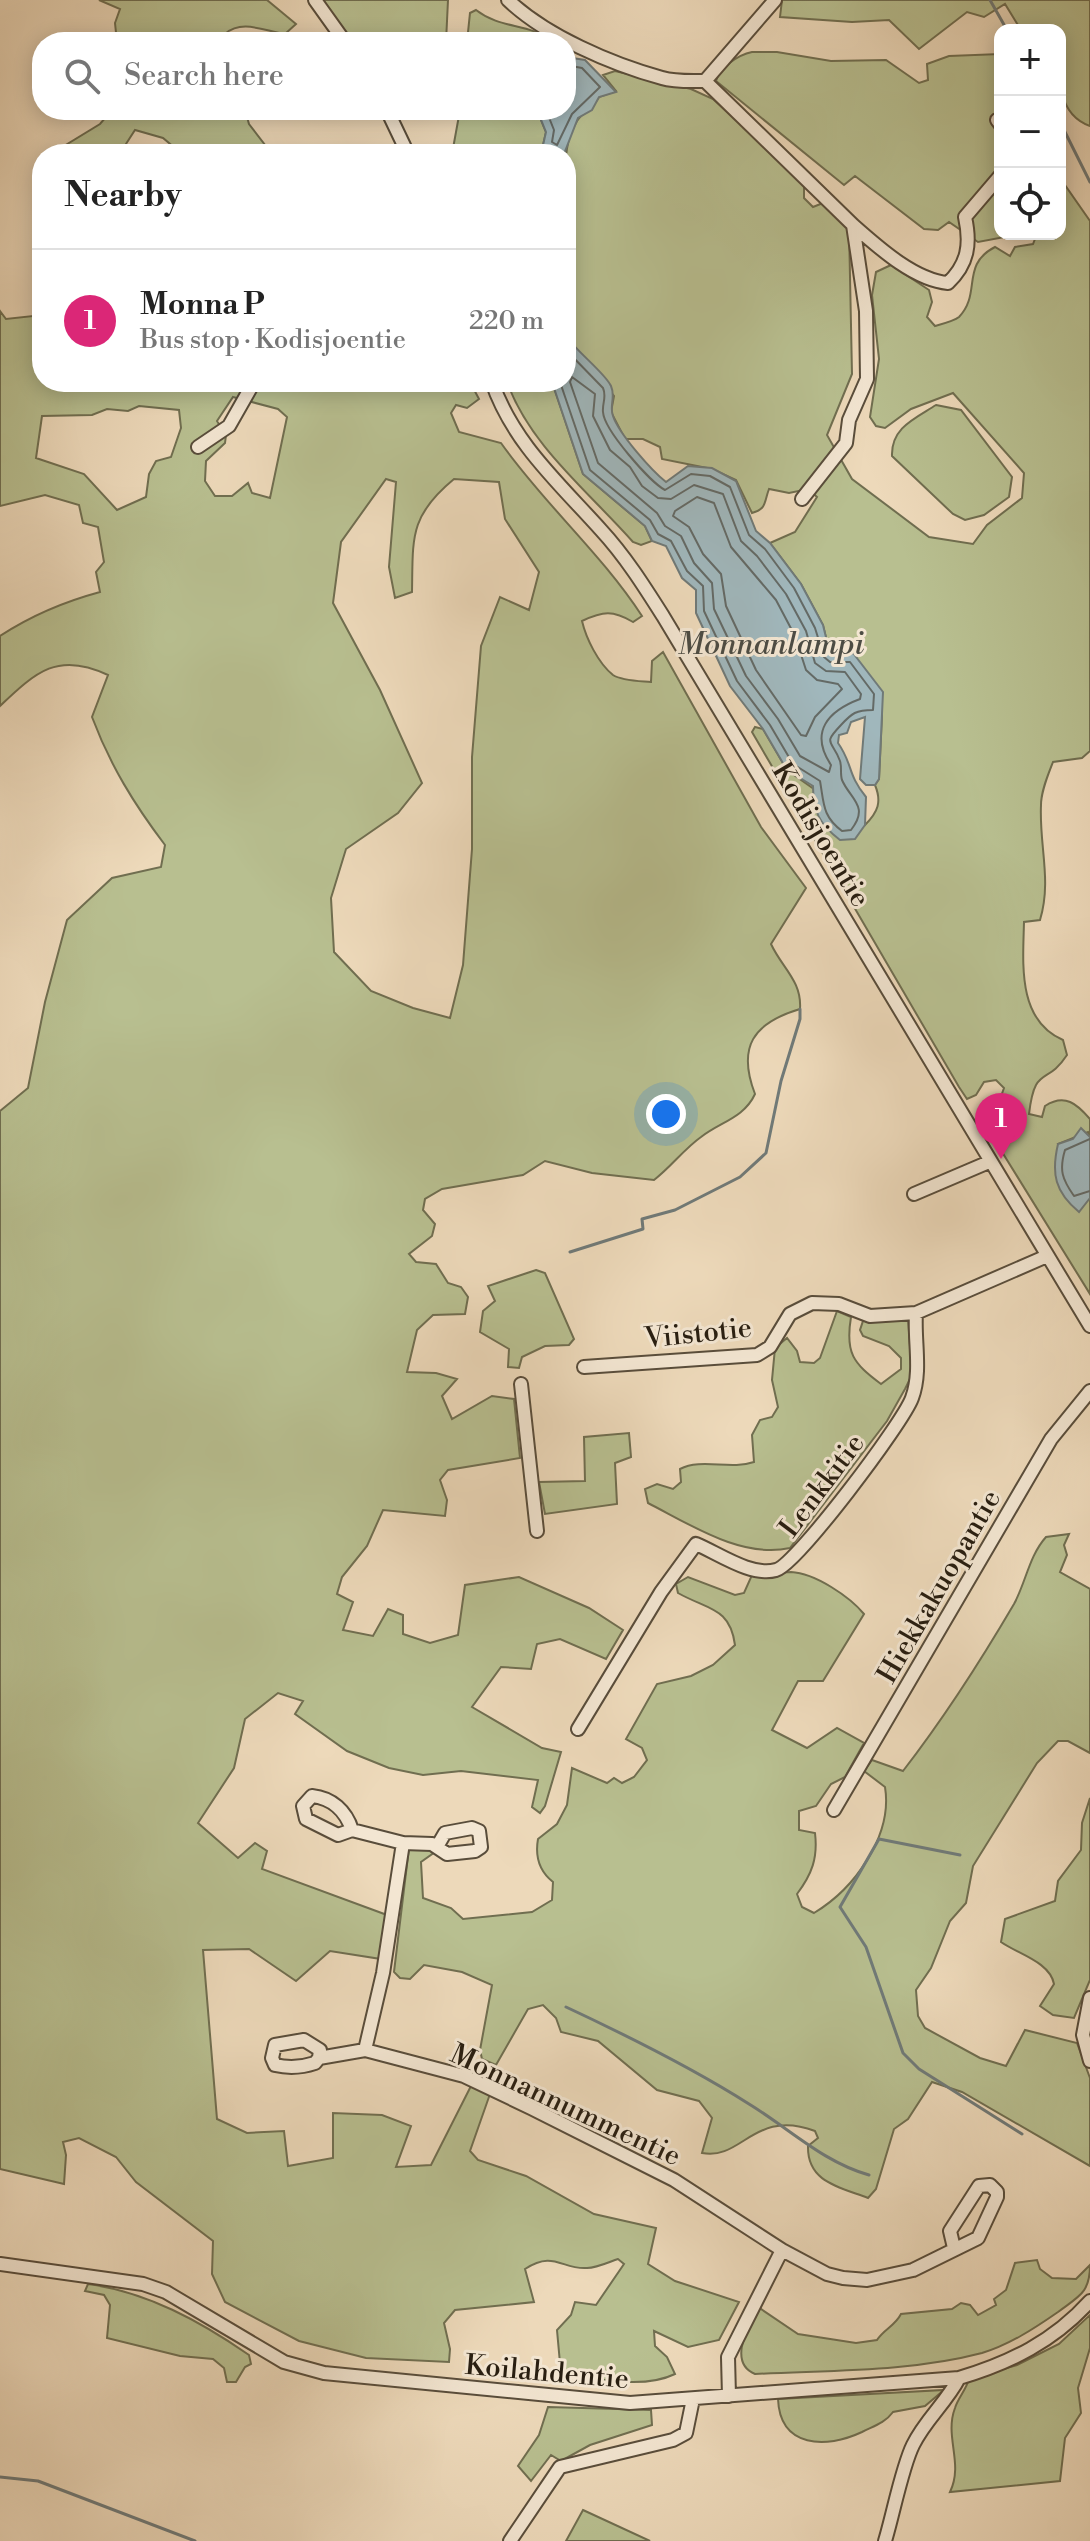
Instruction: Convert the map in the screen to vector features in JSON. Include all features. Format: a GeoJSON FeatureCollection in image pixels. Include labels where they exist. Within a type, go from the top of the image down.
{"type":"FeatureCollection","features":[{"type":"Feature","properties":{"kind":"street"},"geometry":{"type":"LineString","coordinates":[[315,0],[338,32]]}},
{"type":"Feature","properties":{"kind":"street"},"geometry":{"type":"LineString","coordinates":[[508,0],[549,32]]}},
{"type":"Feature","properties":{"kind":"street"},"geometry":{"type":"LineString","coordinates":[[705,81],[775,0]]}},
{"type":"Feature","properties":{"kind":"street"},"geometry":{"type":"LineString","coordinates":[[576,44],[664,79],[705,81],[853,225],[878,246],[937,282],[948,283],[962,271],[970,240],[965,217],[994,183]]}},
{"type":"Feature","properties":{"kind":"street"},"geometry":{"type":"LineString","coordinates":[[392,120],[403,144]]}},
{"type":"Feature","properties":{"kind":"street"},"geometry":{"type":"LineString","coordinates":[[802,499],[846,443],[849,420],[867,379],[866,311],[853,225]]}},
{"type":"Feature","properties":{"kind":"street"},"geometry":{"type":"LineString","coordinates":[[198,447],[229,426],[248,392]]}},
{"type":"Feature","properties":{"kind":"street","name":"Kodisjoentie"},"geometry":{"type":"LineString","coordinates":[[495,392],[500,407],[528,451],[603,532],[646,590],[1090,1326]]}},
{"type":"Feature","properties":{"kind":"street"},"geometry":{"type":"LineString","coordinates":[[914,1194],[989,1162]]}},
{"type":"Feature","properties":{"kind":"street","name":"Viistotie"},"geometry":{"type":"LineString","coordinates":[[584,1367],[757,1355],[770,1347],[790,1314],[812,1303],[839,1304],[870,1316],[916,1313],[1047,1256]]}},
{"type":"Feature","properties":{"kind":"street","name":"Lenkkitie"},"geometry":{"type":"LineString","coordinates":[[578,1729],[661,1592],[696,1544],[761,1571],[774,1571],[796,1558],[873,1457],[912,1399],[917,1374],[916,1313]]}},
{"type":"Feature","properties":{"kind":"street"},"geometry":{"type":"LineString","coordinates":[[521,1384],[537,1531]]}},
{"type":"Feature","properties":{"kind":"street","name":"Hiekkakuopantie"},"geometry":{"type":"LineString","coordinates":[[834,1810],[1049,1442],[1090,1391]]}},
{"type":"Feature","properties":{"kind":"street"},"geometry":{"type":"LineString","coordinates":[[352,1830],[403,1843],[438,1845]]}},
{"type":"Feature","properties":{"kind":"street"},"geometry":{"type":"LineString","coordinates":[[319,2058],[365,2050],[383,1973],[403,1843]]}},
{"type":"Feature","properties":{"kind":"street"},"geometry":{"type":"LineString","coordinates":[[1090,1998],[1083,2035],[1090,2061]]}},
{"type":"Feature","properties":{"kind":"street","name":"Monnannummentie"},"geometry":{"type":"LineString","coordinates":[[365,2050],[464,2076],[542,2113],[674,2180],[782,2250],[827,2274],[867,2280],[913,2270],[954,2248],[967,2245],[978,2238],[997,2197],[997,2192],[990,2185],[979,2186],[960,2211],[950,2231],[954,2248]]}},
{"type":"Feature","properties":{"kind":"street"},"geometry":{"type":"LineString","coordinates":[[729,2396],[728,2357],[782,2250]]}},
{"type":"Feature","properties":{"kind":"street","name":"Koilahdentie"},"geometry":{"type":"LineString","coordinates":[[0,2264],[143,2284],[166,2292],[284,2362],[324,2373],[601,2403],[693,2399],[959,2378],[992,2368],[1048,2339],[1090,2301]]}},
{"type":"Feature","properties":{"kind":"street"},"geometry":{"type":"LineString","coordinates":[[885,2541],[911,2448],[959,2378]]}},
{"type":"Feature","properties":{"kind":"street"},"geometry":{"type":"LineString","coordinates":[[510,2541],[560,2467],[673,2440],[686,2433],[693,2399]]}},
{"type":"Feature","properties":{"kind":"green space"},"geometry":{"type":"Polygon","coordinates":[[[99,0],[267,0],[296,24],[287,32],[239,27],[228,32],[116,32],[115,23],[120,9],[99,0]]]}},
{"type":"Feature","properties":{"kind":"green space"},"geometry":{"type":"Polygon","coordinates":[[[320,0],[448,0],[446,32],[342,32],[320,0]]]}},
{"type":"Feature","properties":{"kind":"green space"},"geometry":{"type":"Polygon","coordinates":[[[782,0],[1090,0],[1090,126],[1078,119],[1066,104],[1066,24],[1017,24],[1005,4],[984,17],[967,12],[919,49],[889,20],[852,22],[780,17],[782,0]]]}},
{"type":"Feature","properties":{"kind":"green space"},"geometry":{"type":"Polygon","coordinates":[[[476,10],[495,21],[536,32],[468,32],[470,13],[476,10]]]}},
{"type":"Feature","properties":{"kind":"green space"},"geometry":{"type":"Polygon","coordinates":[[[752,52],[777,52],[831,61],[886,60],[919,83],[928,80],[927,64],[949,56],[994,54],[994,239],[978,242],[949,222],[938,230],[924,229],[855,176],[844,185],[716,81],[730,62],[752,52]]]}},
{"type":"Feature","properties":{"kind":"green space"},"geometry":{"type":"Polygon","coordinates":[[[615,71],[691,89],[713,99],[804,182],[804,198],[813,207],[823,203],[849,228],[852,374],[827,435],[852,479],[929,537],[973,544],[987,525],[1022,498],[1024,473],[953,393],[911,409],[885,428],[876,426],[870,417],[879,359],[872,295],[876,272],[891,265],[929,290],[932,302],[927,317],[935,326],[959,317],[966,308],[974,271],[984,254],[995,247],[1010,256],[1015,247],[1033,244],[1035,240],[1066,240],[1066,187],[1090,221],[1090,751],[1082,758],[1053,762],[1045,783],[1041,805],[1045,891],[1040,920],[1024,922],[1023,955],[1030,1005],[1048,1031],[1063,1040],[1067,1055],[1060,1065],[1038,1082],[1031,1098],[1029,1114],[1042,1117],[1045,1106],[1065,1100],[1090,1119],[1090,1137],[1088,1132],[1058,1144],[1090,1198],[1090,1294],[994,1139],[994,1116],[1004,1088],[996,1080],[984,1082],[976,1095],[967,1099],[752,732],[755,727],[763,729],[787,770],[865,825],[873,816],[878,806],[875,785],[879,779],[882,715],[830,654],[823,625],[801,584],[770,543],[795,532],[817,497],[808,489],[789,493],[769,489],[763,507],[752,513],[736,480],[712,469],[662,459],[660,447],[643,439],[625,439],[611,412],[614,396],[576,348],[576,144],[568,144],[579,118],[599,97],[616,91],[603,75],[615,71]]]}},
{"type":"Feature","properties":{"kind":"green space"},"geometry":{"type":"Polygon","coordinates":[[[103,120],[248,120],[264,144],[170,144],[163,138],[135,130],[126,144],[67,144],[103,120]]]}},
{"type":"Feature","properties":{"kind":"green space"},"geometry":{"type":"Polygon","coordinates":[[[458,120],[541,120],[546,132],[543,144],[454,144],[458,120]]]}},
{"type":"Feature","properties":{"kind":"green space"},"geometry":{"type":"Polygon","coordinates":[[[0,311],[6,319],[32,316],[32,392],[475,392],[479,399],[467,408],[456,405],[451,413],[459,432],[501,443],[609,571],[642,616],[633,622],[608,613],[582,621],[598,657],[617,677],[651,682],[652,661],[663,652],[761,827],[806,888],[771,944],[795,982],[800,1009],[771,1022],[753,1039],[748,1063],[755,1094],[745,1109],[695,1142],[654,1180],[592,1173],[545,1161],[523,1175],[442,1189],[425,1199],[423,1210],[435,1224],[432,1236],[409,1254],[416,1262],[436,1264],[448,1283],[461,1287],[468,1297],[465,1314],[433,1315],[417,1330],[407,1372],[436,1373],[457,1379],[442,1396],[452,1419],[492,1396],[514,1399],[520,1458],[448,1470],[440,1480],[447,1500],[445,1516],[383,1510],[367,1546],[342,1577],[337,1594],[353,1602],[343,1630],[373,1636],[388,1609],[403,1615],[403,1634],[430,1643],[458,1635],[465,1585],[519,1577],[589,1608],[623,1630],[606,1659],[560,1639],[537,1644],[531,1669],[501,1667],[472,1707],[542,1748],[561,1752],[545,1806],[540,1813],[532,1807],[538,1780],[461,1771],[423,1775],[389,1768],[347,1751],[295,1714],[303,1701],[278,1693],[245,1719],[234,1768],[198,1823],[238,1858],[255,1843],[267,1851],[262,1869],[387,1915],[381,1959],[330,1951],[296,1981],[249,1949],[203,1950],[217,2119],[247,2133],[284,2131],[288,2166],[333,2158],[333,2113],[382,2115],[411,2126],[396,2167],[431,2165],[473,2082],[490,2094],[470,2151],[478,2160],[526,2176],[594,2214],[656,2228],[648,2264],[675,2281],[739,2302],[719,2340],[688,2347],[654,2331],[655,2346],[667,2357],[675,2374],[662,2379],[619,2382],[561,2374],[557,2330],[571,2315],[575,2302],[596,2305],[624,2264],[618,2259],[587,2268],[543,2261],[525,2269],[534,2302],[455,2310],[444,2323],[450,2349],[449,2362],[366,2358],[299,2341],[225,2302],[212,2274],[213,2241],[136,2182],[116,2157],[79,2138],[63,2142],[66,2155],[64,2184],[0,2169],[0,1111],[28,1088],[45,1002],[67,920],[112,878],[161,867],[165,845],[124,784],[92,717],[108,675],[90,668],[61,665],[25,683],[0,706],[0,636],[48,610],[100,592],[96,572],[104,562],[98,527],[83,523],[79,505],[45,495],[0,506],[0,311]],[[233,397],[217,421],[226,435],[225,443],[206,461],[205,481],[215,496],[232,496],[248,483],[252,493],[270,498],[287,417],[278,409],[233,397]],[[139,406],[128,411],[107,409],[92,415],[42,416],[36,458],[84,474],[117,510],[146,497],[149,474],[156,461],[171,457],[181,428],[179,410],[139,406]],[[386,479],[341,542],[333,603],[380,690],[422,783],[398,813],[346,849],[331,898],[334,952],[371,991],[413,1008],[450,1018],[463,965],[472,849],[472,757],[481,646],[500,597],[529,610],[539,572],[505,519],[499,482],[454,479],[439,492],[421,517],[414,542],[412,592],[395,598],[389,567],[396,482],[386,479]]]}},
{"type":"Feature","properties":{"kind":"green space"},"geometry":{"type":"Polygon","coordinates":[[[511,392],[555,392],[583,474],[645,526],[652,541],[641,545],[633,542],[545,448],[511,392]]]}},
{"type":"Feature","properties":{"kind":"green space"},"geometry":{"type":"Polygon","coordinates":[[[936,405],[961,410],[1012,477],[1009,497],[984,515],[965,520],[953,514],[892,456],[895,438],[905,425],[936,405]]]}},
{"type":"Feature","properties":{"kind":"green space"},"geometry":{"type":"Polygon","coordinates":[[[536,1270],[545,1273],[574,1339],[569,1345],[545,1346],[522,1357],[519,1368],[508,1367],[509,1349],[480,1332],[483,1311],[495,1301],[488,1286],[536,1270]]]}},
{"type":"Feature","properties":{"kind":"green space"},"geometry":{"type":"Polygon","coordinates":[[[837,1311],[851,1317],[849,1340],[853,1356],[881,1384],[901,1369],[901,1358],[889,1346],[863,1336],[860,1330],[863,1321],[908,1318],[912,1375],[887,1421],[790,1548],[754,1549],[735,1544],[699,1530],[648,1503],[645,1489],[657,1484],[673,1489],[681,1482],[680,1469],[697,1464],[754,1462],[752,1435],[760,1420],[772,1417],[778,1407],[772,1380],[775,1348],[787,1338],[797,1351],[800,1362],[814,1363],[820,1358],[837,1311]]]}},
{"type":"Feature","properties":{"kind":"green space"},"geometry":{"type":"Polygon","coordinates":[[[629,1433],[631,1457],[615,1463],[617,1504],[545,1514],[539,1482],[585,1481],[584,1437],[629,1433]]]}},
{"type":"Feature","properties":{"kind":"green space"},"geometry":{"type":"Polygon","coordinates":[[[1069,1534],[1064,1545],[1067,1555],[1060,1572],[1090,1589],[1090,1753],[1068,1741],[1058,1741],[1037,1763],[973,1866],[966,1903],[950,1921],[931,1968],[916,1990],[918,2016],[925,2028],[980,2058],[1006,2066],[1025,2030],[1077,2043],[1090,2078],[1090,2166],[962,2092],[932,2082],[908,2119],[894,2129],[876,2189],[868,2198],[836,2186],[813,2168],[808,2146],[818,2138],[815,2131],[777,2126],[763,2130],[728,2150],[702,2153],[712,2118],[699,2101],[657,2090],[598,2041],[561,2032],[556,2018],[543,2005],[528,2009],[496,2065],[482,2059],[480,2050],[492,1985],[462,1972],[424,1965],[410,1979],[400,1978],[394,1972],[409,1848],[421,1843],[435,1852],[421,1862],[423,1898],[451,1908],[463,1919],[532,1912],[552,1900],[553,1882],[539,1863],[538,1839],[557,1824],[567,1805],[572,1768],[607,1783],[614,1778],[622,1783],[634,1777],[647,1760],[642,1748],[626,1739],[657,1684],[691,1676],[713,1665],[735,1645],[723,1616],[678,1593],[676,1584],[688,1577],[735,1595],[744,1593],[752,1575],[800,1573],[831,1587],[864,1614],[823,1681],[798,1681],[772,1730],[807,1748],[837,1728],[864,1743],[845,1777],[831,1784],[816,1806],[799,1811],[799,1830],[815,1833],[816,1850],[807,1880],[797,1894],[802,1907],[814,1913],[829,1903],[856,1876],[877,1842],[886,1805],[885,1787],[864,1771],[872,1760],[903,1771],[1001,1626],[1018,1596],[1040,1544],[1046,1537],[1069,1534]]]}},
{"type":"Feature","properties":{"kind":"green space"},"geometry":{"type":"Polygon","coordinates":[[[1090,1798],[1090,1980],[1074,2018],[1053,2015],[1040,2006],[1054,1984],[1051,1976],[1040,1964],[1001,1942],[1005,1919],[1055,1901],[1058,1881],[1081,1850],[1082,1823],[1090,1798]]]}},
{"type":"Feature","properties":{"kind":"green space"},"geometry":{"type":"Polygon","coordinates":[[[1037,2260],[1040,2269],[1052,2278],[1076,2279],[1090,2265],[1088,2282],[1077,2297],[1040,2324],[992,2350],[927,2364],[841,2371],[755,2374],[742,2361],[743,2343],[758,2307],[798,2334],[856,2343],[877,2340],[901,2314],[952,2309],[961,2303],[970,2305],[978,2315],[996,2305],[994,2299],[1006,2290],[1015,2263],[1037,2260]]]}},
{"type":"Feature","properties":{"kind":"green space"},"geometry":{"type":"Polygon","coordinates":[[[88,2284],[131,2294],[172,2310],[249,2355],[251,2364],[245,2367],[236,2382],[227,2382],[224,2368],[213,2359],[180,2356],[107,2338],[110,2305],[104,2295],[85,2291],[88,2284]]]}},
{"type":"Feature","properties":{"kind":"green space"},"geometry":{"type":"Polygon","coordinates":[[[1090,2315],[1090,2348],[1078,2388],[1081,2413],[1065,2438],[1060,2481],[950,2492],[955,2471],[952,2419],[969,2379],[1017,2365],[1059,2344],[1090,2315]]]}},
{"type":"Feature","properties":{"kind":"green space"},"geometry":{"type":"Polygon","coordinates":[[[944,2390],[925,2406],[893,2412],[879,2424],[848,2437],[820,2442],[796,2435],[787,2427],[778,2399],[944,2390]]]}},
{"type":"Feature","properties":{"kind":"green space"},"geometry":{"type":"Polygon","coordinates":[[[548,2407],[651,2410],[652,2425],[590,2445],[561,2461],[551,2455],[531,2481],[518,2466],[539,2435],[548,2407]]]}},
{"type":"Feature","properties":{"kind":"green space"},"geometry":{"type":"Polygon","coordinates":[[[583,2510],[650,2541],[566,2541],[583,2510]]]}},
{"type":"Feature","properties":{"kind":"water"},"geometry":{"type":"Polygon","coordinates":[[[576,59],[585,60],[616,92],[599,97],[592,110],[578,118],[568,144],[543,144],[546,132],[541,120],[576,120],[576,59]]]}},
{"type":"Feature","properties":{"kind":"water","name":"Monnanlampi"},"geometry":{"type":"Polygon","coordinates":[[[576,348],[608,381],[616,424],[636,452],[666,482],[688,466],[712,468],[736,481],[756,531],[770,543],[801,584],[823,625],[830,654],[853,653],[883,692],[879,779],[875,785],[866,785],[860,779],[865,717],[851,722],[847,733],[839,735],[838,743],[866,797],[865,825],[855,839],[840,840],[822,822],[814,803],[813,786],[787,770],[763,729],[730,686],[696,613],[696,590],[682,578],[666,546],[652,541],[645,526],[583,474],[555,392],[576,392],[576,348]]]}},
{"type":"Feature","properties":{"kind":"water"},"geometry":{"type":"Polygon","coordinates":[[[1081,1128],[1090,1137],[1090,1198],[1079,1212],[1060,1190],[1055,1164],[1058,1144],[1073,1139],[1081,1128]]]}},
{"type":"Feature","properties":{"kind":"waterway"},"geometry":{"type":"LineString","coordinates":[[990,0],[1004,24]]}},
{"type":"Feature","properties":{"kind":"waterway"},"geometry":{"type":"LineString","coordinates":[[1066,134],[1090,182]]}},
{"type":"Feature","properties":{"kind":"waterway"},"geometry":{"type":"LineString","coordinates":[[570,1252],[643,1229],[642,1219],[675,1210],[740,1177],[766,1153],[800,1009]]}},
{"type":"Feature","properties":{"kind":"waterway"},"geometry":{"type":"LineString","coordinates":[[960,1855],[879,1839],[840,1907],[866,1947],[903,2053],[919,2069],[1022,2134]]}},
{"type":"Feature","properties":{"kind":"waterway"},"geometry":{"type":"LineString","coordinates":[[566,2007],[682,2065],[727,2090],[837,2162],[869,2175]]}},
{"type":"Feature","properties":{"kind":"waterway"},"geometry":{"type":"LineString","coordinates":[[0,2477],[38,2481],[195,2541]]}},
{"type":"Feature","properties":{"kind":"place","name":"Monna P"},"geometry":{"type":"Point","coordinates":[1001,1159]}}]}
